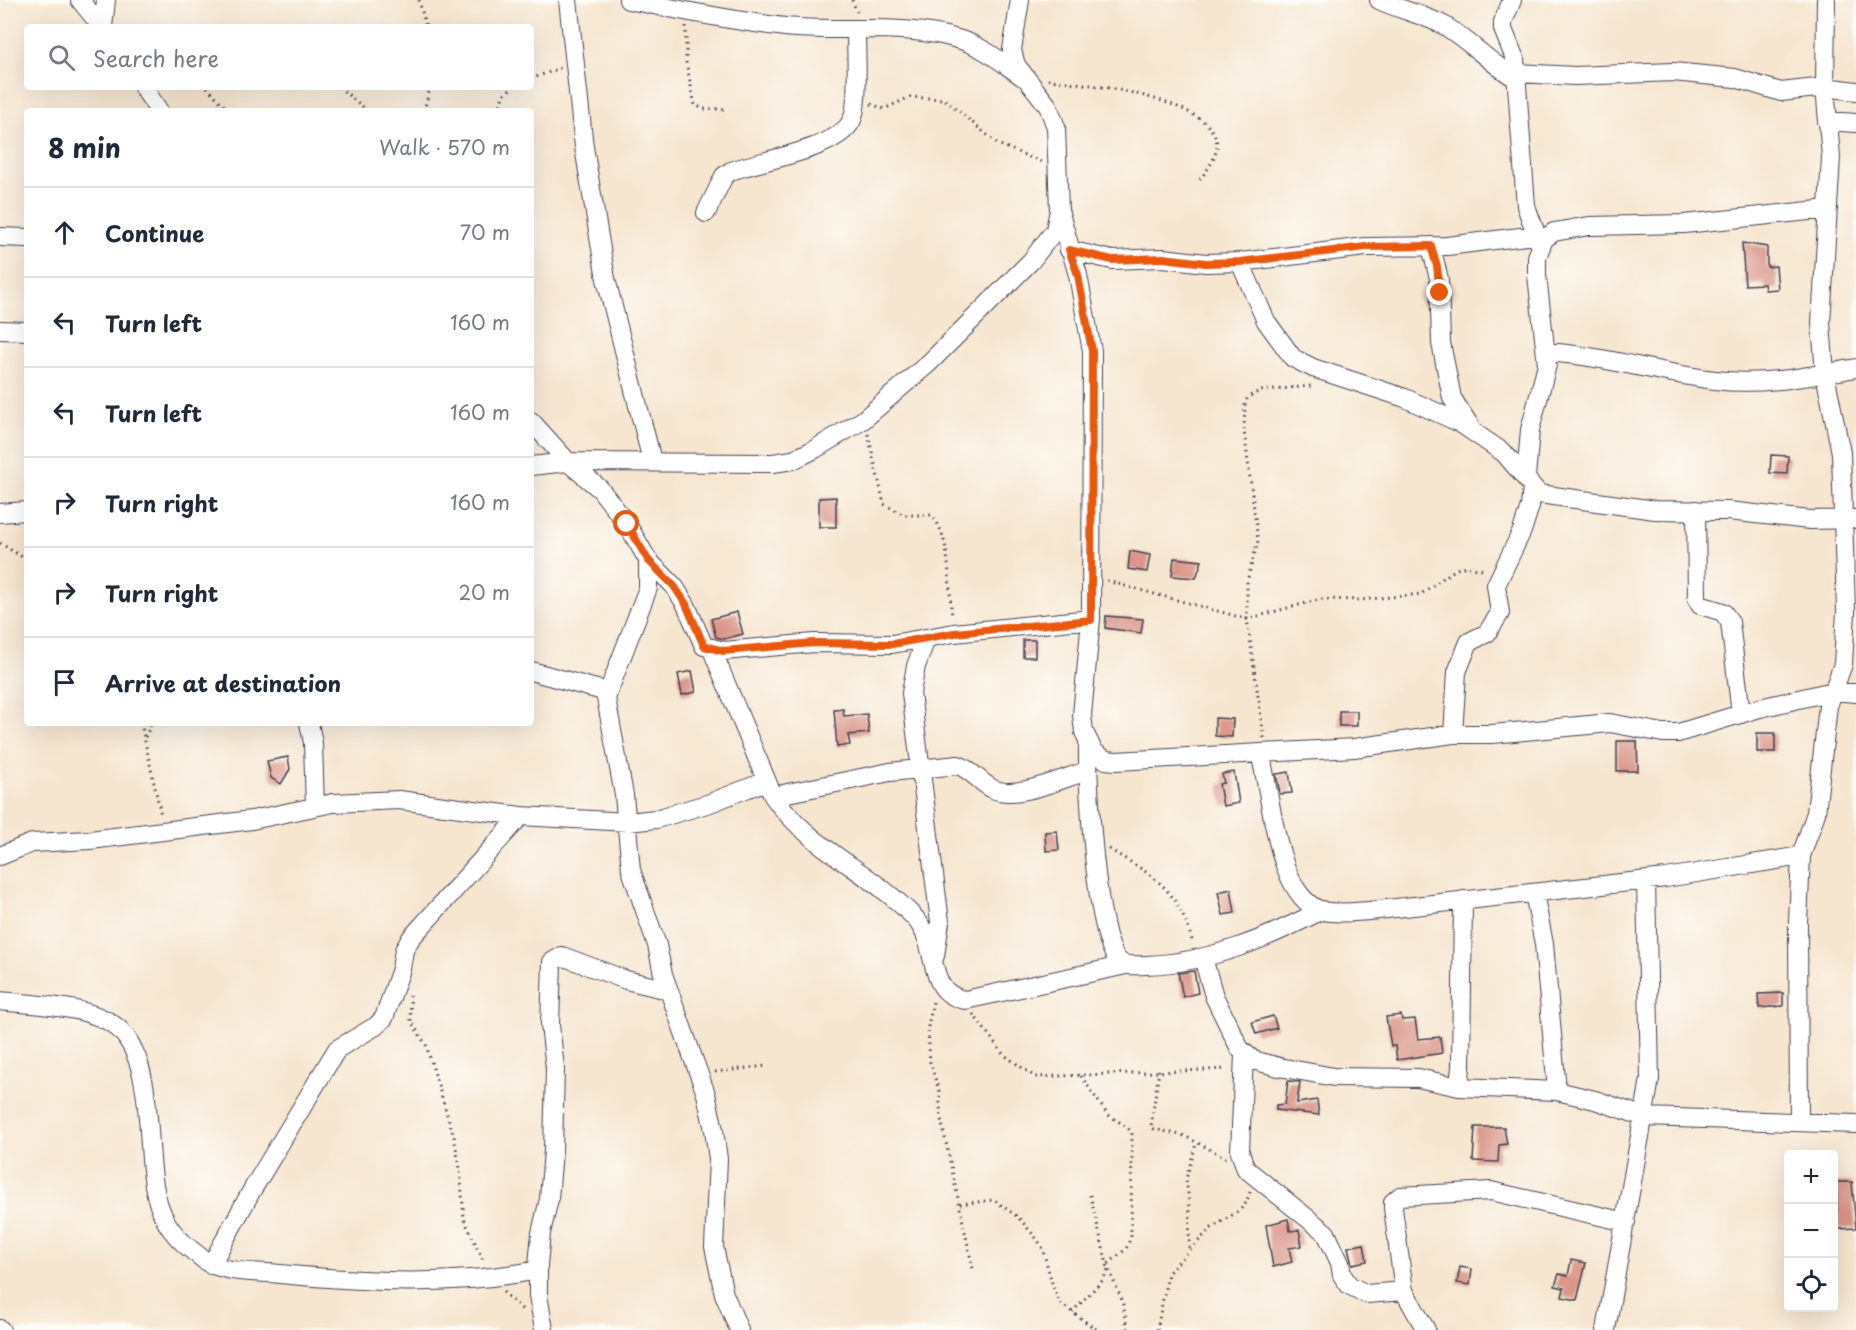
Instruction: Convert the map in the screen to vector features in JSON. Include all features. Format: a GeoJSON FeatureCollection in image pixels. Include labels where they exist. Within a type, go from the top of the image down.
{"type":"FeatureCollection","features":[{"type":"Feature","properties":{"kind":"street"},"geometry":{"type":"LineString","coordinates":[[80,0],[100,24]]}},
{"type":"Feature","properties":{"kind":"street"},"geometry":{"type":"LineString","coordinates":[[102,24],[106,0]]}},
{"type":"Feature","properties":{"kind":"street"},"geometry":{"type":"LineString","coordinates":[[568,0],[584,147],[606,279],[652,461]]}},
{"type":"Feature","properties":{"kind":"street"},"geometry":{"type":"LineString","coordinates":[[628,0],[687,12],[788,27],[925,33],[961,40],[981,48],[1025,78]]}},
{"type":"Feature","properties":{"kind":"street"},"geometry":{"type":"LineString","coordinates":[[534,466],[568,462],[773,463],[793,460],[863,420],[928,363],[1031,261],[1055,230],[1059,210],[1060,169],[1056,127],[1048,106],[1016,65],[1012,50],[1020,0]]}},
{"type":"Feature","properties":{"kind":"street"},"geometry":{"type":"LineString","coordinates":[[1379,0],[1443,25],[1463,38],[1494,65],[1517,76],[1673,72],[1735,78],[1781,92],[1825,87],[1856,91]]}},
{"type":"Feature","properties":{"kind":"street"},"geometry":{"type":"LineString","coordinates":[[1453,734],[1457,672],[1469,642],[1487,633],[1500,613],[1495,588],[1522,531],[1530,506],[1530,430],[1542,392],[1547,352],[1537,275],[1537,240],[1526,206],[1517,110],[1517,76],[1512,47],[1504,38],[1503,29],[1503,22],[1512,0]]}},
{"type":"Feature","properties":{"kind":"street"},"geometry":{"type":"LineString","coordinates":[[1799,1122],[1798,922],[1801,856],[1816,813],[1828,706],[1843,664],[1845,650],[1845,564],[1849,519],[1840,444],[1825,374],[1821,323],[1831,157],[1825,87],[1826,0]]}},
{"type":"Feature","properties":{"kind":"street"},"geometry":{"type":"LineString","coordinates":[[706,213],[724,176],[730,171],[825,143],[838,136],[853,120],[856,29]]}},
{"type":"Feature","properties":{"kind":"street"},"geometry":{"type":"LineString","coordinates":[[145,90],[157,108]]}},
{"type":"Feature","properties":{"kind":"street"},"geometry":{"type":"LineString","coordinates":[[1827,121],[1856,123]]}},
{"type":"Feature","properties":{"kind":"street"},"geometry":{"type":"LineString","coordinates":[[1069,250],[1112,260],[1163,258],[1206,263],[1240,262],[1366,247],[1537,240],[1568,228],[1695,223],[1828,209]]}},
{"type":"Feature","properties":{"kind":"street"},"geometry":{"type":"LineString","coordinates":[[1059,210],[1078,275],[1092,351],[1091,620],[1082,715],[1088,742],[1092,838],[1107,930],[1113,951],[1126,965]]}},
{"type":"Feature","properties":{"kind":"street"},"geometry":{"type":"LineString","coordinates":[[0,237],[24,238]]}},
{"type":"Feature","properties":{"kind":"street"},"geometry":{"type":"LineString","coordinates":[[1431,246],[1439,279],[1441,343],[1451,383],[1452,398],[1472,430]]}},
{"type":"Feature","properties":{"kind":"street"},"geometry":{"type":"LineString","coordinates":[[1240,262],[1266,321],[1293,358],[1312,368],[1406,398],[1472,430],[1504,453],[1529,482],[1548,496],[1655,510],[1728,511],[1810,520],[1849,519]]}},
{"type":"Feature","properties":{"kind":"street"},"geometry":{"type":"LineString","coordinates":[[0,330],[24,331]]}},
{"type":"Feature","properties":{"kind":"street"},"geometry":{"type":"LineString","coordinates":[[1547,352],[1588,355],[1717,380],[1765,380],[1825,374],[1856,368]]}},
{"type":"Feature","properties":{"kind":"street"},"geometry":{"type":"LineString","coordinates":[[534,424],[568,462],[600,489],[627,524],[648,560],[674,586],[686,604],[702,643],[712,650],[724,651],[814,643],[892,644],[954,633],[1091,620]]}},
{"type":"Feature","properties":{"kind":"street"},"geometry":{"type":"LineString","coordinates":[[1696,510],[1696,599],[1700,605],[1723,612],[1730,622],[1741,714]]}},
{"type":"Feature","properties":{"kind":"street"},"geometry":{"type":"LineString","coordinates":[[0,513],[24,511]]}},
{"type":"Feature","properties":{"kind":"street"},"geometry":{"type":"LineString","coordinates":[[648,560],[648,588],[608,692],[608,708],[628,822],[631,870],[654,938],[668,990],[706,1094],[718,1159],[714,1247],[724,1294],[739,1330]]}},
{"type":"Feature","properties":{"kind":"street"},"geometry":{"type":"LineString","coordinates":[[926,639],[916,666],[911,693],[940,922],[936,970]]}},
{"type":"Feature","properties":{"kind":"street"},"geometry":{"type":"LineString","coordinates":[[712,650],[769,789],[796,823],[820,846],[866,875],[906,909],[924,928],[943,991],[952,998],[964,1000],[1126,965],[1201,959],[1270,936],[1322,910]]}},
{"type":"Feature","properties":{"kind":"street"},"geometry":{"type":"LineString","coordinates":[[534,672],[608,692]]}},
{"type":"Feature","properties":{"kind":"street"},"geometry":{"type":"LineString","coordinates":[[1088,742],[1099,756],[1116,761],[1354,748],[1453,734],[1492,734],[1611,723],[1663,733],[1678,733],[1741,714],[1833,691],[1856,693]]}},
{"type":"Feature","properties":{"kind":"street"},"geometry":{"type":"LineString","coordinates":[[310,726],[313,743],[315,807]]}},
{"type":"Feature","properties":{"kind":"street"},"geometry":{"type":"LineString","coordinates":[[1263,754],[1286,867],[1295,888],[1312,906],[1322,910],[1369,911],[1534,893],[1646,880],[1801,856]]}},
{"type":"Feature","properties":{"kind":"street"},"geometry":{"type":"LineString","coordinates":[[0,856],[32,843],[90,840],[252,820],[333,803],[399,800],[521,816],[628,822],[656,819],[769,789],[890,772],[958,765],[967,768],[993,789],[1008,793],[1088,771]]}},
{"type":"Feature","properties":{"kind":"street"},"geometry":{"type":"LineString","coordinates":[[211,1265],[252,1190],[337,1049],[376,1026],[384,1018],[401,969],[404,950],[411,938],[521,816]]}},
{"type":"Feature","properties":{"kind":"street"},"geometry":{"type":"LineString","coordinates":[[1606,1330],[1645,1118],[1650,1079],[1651,1038],[1646,963],[1646,880]]}},
{"type":"Feature","properties":{"kind":"street"},"geometry":{"type":"LineString","coordinates":[[1534,893],[1544,944],[1557,1092]]}},
{"type":"Feature","properties":{"kind":"street"},"geometry":{"type":"LineString","coordinates":[[1459,1087],[1463,900]]}},
{"type":"Feature","properties":{"kind":"street"},"geometry":{"type":"LineString","coordinates":[[543,1328],[538,1295],[538,1270],[554,1151],[555,1068],[550,1025],[552,962],[562,956],[569,957],[626,980],[668,990]]}},
{"type":"Feature","properties":{"kind":"street"},"geometry":{"type":"LineString","coordinates":[[1201,959],[1223,1017],[1243,1060],[1240,1152],[1250,1172],[1326,1233],[1337,1255],[1342,1275],[1349,1285],[1366,1294],[1404,1291]]}},
{"type":"Feature","properties":{"kind":"street"},"geometry":{"type":"LineString","coordinates":[[0,1001],[74,1009],[109,1022],[130,1043],[139,1066],[152,1142],[154,1185],[167,1225],[175,1237],[211,1265],[357,1281],[490,1279],[538,1270]]}},
{"type":"Feature","properties":{"kind":"street"},"geometry":{"type":"LineString","coordinates":[[1243,1060],[1253,1060],[1314,1075],[1418,1078],[1459,1087],[1557,1092],[1595,1100],[1645,1118],[1856,1124]]}},
{"type":"Feature","properties":{"kind":"street"},"geometry":{"type":"LineString","coordinates":[[1426,1330],[1404,1291],[1393,1208],[1393,1202],[1400,1196],[1491,1191],[1626,1222]]}},
{"type":"Feature","properties":{"kind":"path"},"geometry":{"type":"LineString","coordinates":[[419,0],[425,24]]}},
{"type":"Feature","properties":{"kind":"path"},"geometry":{"type":"LineString","coordinates":[[687,12],[684,43],[695,105],[704,109],[728,110]]}},
{"type":"Feature","properties":{"kind":"path"},"geometry":{"type":"LineString","coordinates":[[534,78],[559,69],[574,53]]}},
{"type":"Feature","properties":{"kind":"path"},"geometry":{"type":"LineString","coordinates":[[1025,78],[1109,88],[1186,111],[1215,136],[1216,146],[1213,159],[1198,182]]}},
{"type":"Feature","properties":{"kind":"path"},"geometry":{"type":"LineString","coordinates":[[210,90],[226,108]]}},
{"type":"Feature","properties":{"kind":"path"},"geometry":{"type":"LineString","coordinates":[[343,90],[364,108]]}},
{"type":"Feature","properties":{"kind":"path"},"geometry":{"type":"LineString","coordinates":[[425,108],[429,90]]}},
{"type":"Feature","properties":{"kind":"path"},"geometry":{"type":"LineString","coordinates":[[500,108],[503,95],[509,90]]}},
{"type":"Feature","properties":{"kind":"path"},"geometry":{"type":"LineString","coordinates":[[855,97],[884,109],[910,97],[944,99],[998,144],[1060,169]]}},
{"type":"Feature","properties":{"kind":"path"},"geometry":{"type":"LineString","coordinates":[[1263,754],[1247,618],[1247,581],[1258,541],[1245,430],[1245,403],[1248,397],[1260,391],[1317,386]]}},
{"type":"Feature","properties":{"kind":"path"},"geometry":{"type":"LineString","coordinates":[[863,420],[884,504],[904,515],[931,515],[938,523],[943,536],[954,633]]}},
{"type":"Feature","properties":{"kind":"path"},"geometry":{"type":"LineString","coordinates":[[0,543],[24,558]]}},
{"type":"Feature","properties":{"kind":"path"},"geometry":{"type":"LineString","coordinates":[[1091,576],[1247,618],[1321,599],[1360,600],[1421,594],[1430,590],[1447,574],[1464,567],[1502,572]]}},
{"type":"Feature","properties":{"kind":"path"},"geometry":{"type":"LineString","coordinates":[[142,726],[164,830]]}},
{"type":"Feature","properties":{"kind":"path"},"geometry":{"type":"LineString","coordinates":[[144,738],[150,726]]}},
{"type":"Feature","properties":{"kind":"path"},"geometry":{"type":"LineString","coordinates":[[1092,838],[1151,873],[1162,884],[1184,916],[1201,959]]}},
{"type":"Feature","properties":{"kind":"path"},"geometry":{"type":"LineString","coordinates":[[936,970],[928,1027],[930,1063],[937,1083],[939,1113],[973,1269]]}},
{"type":"Feature","properties":{"kind":"path"},"geometry":{"type":"LineString","coordinates":[[408,986],[411,1021],[426,1045],[454,1137],[460,1167],[464,1219],[490,1279],[543,1328]]}},
{"type":"Feature","properties":{"kind":"path"},"geometry":{"type":"LineString","coordinates":[[964,1000],[1003,1054],[1017,1066],[1043,1079],[1159,1070],[1218,1070],[1243,1060]]}},
{"type":"Feature","properties":{"kind":"path"},"geometry":{"type":"LineString","coordinates":[[698,1075],[766,1065]]}},
{"type":"Feature","properties":{"kind":"path"},"geometry":{"type":"LineString","coordinates":[[1157,1330],[1168,1274],[1210,1229],[1246,1203],[1250,1172],[1185,1136],[1154,1129],[1151,1126],[1159,1070]]}},
{"type":"Feature","properties":{"kind":"path"},"geometry":{"type":"LineString","coordinates":[[1072,1312],[1103,1280],[1108,1266],[1126,1249],[1131,1237],[1132,1133],[1107,1114],[1081,1076]]}},
{"type":"Feature","properties":{"kind":"path"},"geometry":{"type":"LineString","coordinates":[[1189,1250],[1190,1208],[1186,1179],[1196,1144]]}},
{"type":"Feature","properties":{"kind":"path"},"geometry":{"type":"LineString","coordinates":[[1090,1195],[1108,1266],[1122,1300],[1128,1330]]}},
{"type":"Feature","properties":{"kind":"path"},"geometry":{"type":"LineString","coordinates":[[960,1204],[994,1200],[1018,1217],[1042,1247],[1047,1273],[1058,1298],[1072,1312],[1097,1330]]}},
{"type":"Feature","properties":{"kind":"building"},"geometry":{"type":"Polygon","coordinates":[[[1742,243],[1767,247],[1767,267],[1776,266],[1778,289],[1765,290],[1764,284],[1745,285],[1742,243]]]}},
{"type":"Feature","properties":{"kind":"building"},"geometry":{"type":"Polygon","coordinates":[[[1771,455],[1788,456],[1787,474],[1770,473],[1771,455]]]}},
{"type":"Feature","properties":{"kind":"building"},"geometry":{"type":"Polygon","coordinates":[[[836,497],[836,527],[819,527],[819,498],[836,497]]]}},
{"type":"Feature","properties":{"kind":"building"},"geometry":{"type":"Polygon","coordinates":[[[1130,551],[1150,555],[1147,572],[1128,569],[1130,551]]]}},
{"type":"Feature","properties":{"kind":"building"},"geometry":{"type":"Polygon","coordinates":[[[1174,558],[1202,561],[1196,578],[1172,576],[1174,558]]]}},
{"type":"Feature","properties":{"kind":"building"},"geometry":{"type":"Polygon","coordinates":[[[737,612],[743,634],[724,639],[716,637],[711,619],[737,612]]]}},
{"type":"Feature","properties":{"kind":"building"},"geometry":{"type":"Polygon","coordinates":[[[1106,616],[1143,619],[1141,633],[1105,628],[1106,616]]]}},
{"type":"Feature","properties":{"kind":"building"},"geometry":{"type":"Polygon","coordinates":[[[1023,640],[1035,640],[1035,657],[1023,657],[1023,640]]]}},
{"type":"Feature","properties":{"kind":"building"},"geometry":{"type":"Polygon","coordinates":[[[692,671],[696,692],[682,695],[678,674],[692,671]]]}},
{"type":"Feature","properties":{"kind":"building"},"geometry":{"type":"Polygon","coordinates":[[[843,709],[844,716],[867,714],[869,733],[848,735],[850,745],[837,747],[834,710],[843,709]]]}},
{"type":"Feature","properties":{"kind":"building"},"geometry":{"type":"Polygon","coordinates":[[[1339,711],[1357,711],[1357,726],[1339,726],[1339,711]]]}},
{"type":"Feature","properties":{"kind":"building"},"geometry":{"type":"Polygon","coordinates":[[[1215,718],[1233,719],[1232,737],[1215,736],[1215,718]]]}},
{"type":"Feature","properties":{"kind":"building"},"geometry":{"type":"Polygon","coordinates":[[[1757,733],[1775,733],[1775,752],[1757,752],[1757,733]]]}},
{"type":"Feature","properties":{"kind":"building"},"geometry":{"type":"Polygon","coordinates":[[[1617,741],[1637,741],[1638,771],[1617,771],[1617,741]]]}},
{"type":"Feature","properties":{"kind":"building"},"geometry":{"type":"Polygon","coordinates":[[[288,757],[290,769],[281,784],[271,778],[267,761],[288,757]]]}},
{"type":"Feature","properties":{"kind":"building"},"geometry":{"type":"Polygon","coordinates":[[[1234,772],[1239,803],[1223,806],[1219,784],[1224,783],[1222,774],[1234,772]]]}},
{"type":"Feature","properties":{"kind":"building"},"geometry":{"type":"Polygon","coordinates":[[[1289,772],[1292,793],[1280,794],[1276,774],[1289,772]]]}},
{"type":"Feature","properties":{"kind":"building"},"geometry":{"type":"Polygon","coordinates":[[[1057,831],[1059,850],[1046,851],[1045,832],[1057,831]]]}},
{"type":"Feature","properties":{"kind":"building"},"geometry":{"type":"Polygon","coordinates":[[[1231,889],[1235,913],[1223,915],[1218,892],[1231,889]]]}},
{"type":"Feature","properties":{"kind":"building"},"geometry":{"type":"Polygon","coordinates":[[[1194,971],[1198,993],[1183,997],[1178,973],[1194,971]]]}},
{"type":"Feature","properties":{"kind":"building"},"geometry":{"type":"Polygon","coordinates":[[[1783,993],[1783,1006],[1759,1008],[1758,994],[1783,993]]]}},
{"type":"Feature","properties":{"kind":"building"},"geometry":{"type":"Polygon","coordinates":[[[1401,1015],[1402,1020],[1415,1019],[1418,1039],[1440,1037],[1442,1053],[1397,1060],[1395,1046],[1391,1046],[1386,1017],[1401,1015]]]}},
{"type":"Feature","properties":{"kind":"building"},"geometry":{"type":"Polygon","coordinates":[[[1273,1016],[1277,1028],[1256,1034],[1252,1022],[1273,1016]]]}},
{"type":"Feature","properties":{"kind":"building"},"geometry":{"type":"Polygon","coordinates":[[[1288,1081],[1300,1082],[1297,1103],[1317,1100],[1319,1115],[1276,1110],[1276,1105],[1285,1104],[1288,1081]]]}},
{"type":"Feature","properties":{"kind":"building"},"geometry":{"type":"Polygon","coordinates":[[[1475,1127],[1504,1127],[1507,1144],[1499,1145],[1498,1162],[1473,1161],[1475,1127]]]}},
{"type":"Feature","properties":{"kind":"building"},"geometry":{"type":"Polygon","coordinates":[[[1838,1182],[1852,1182],[1856,1228],[1838,1229],[1838,1182]]]}},
{"type":"Feature","properties":{"kind":"building"},"geometry":{"type":"Polygon","coordinates":[[[1288,1219],[1290,1231],[1299,1230],[1302,1246],[1289,1248],[1292,1262],[1273,1267],[1266,1225],[1288,1219]]]}},
{"type":"Feature","properties":{"kind":"building"},"geometry":{"type":"Polygon","coordinates":[[[1364,1244],[1367,1261],[1352,1264],[1348,1247],[1364,1244]]]}},
{"type":"Feature","properties":{"kind":"building"},"geometry":{"type":"Polygon","coordinates":[[[1571,1260],[1586,1263],[1577,1300],[1562,1297],[1564,1288],[1555,1286],[1559,1274],[1568,1276],[1571,1260]]]}},
{"type":"Feature","properties":{"kind":"building"},"geometry":{"type":"Polygon","coordinates":[[[1460,1267],[1472,1269],[1470,1285],[1457,1283],[1460,1267]]]}},
{"type":"Feature","properties":{"kind":"route"},"geometry":{"type":"LineString","coordinates":[[627,524],[648,560],[674,586],[686,604],[704,646],[712,650],[724,651],[814,643],[892,644],[914,642],[954,633],[1091,620],[1090,404],[1092,351],[1078,275],[1069,250],[1112,260],[1163,258],[1206,263],[1240,262],[1366,247],[1431,246],[1437,266],[1440,293]]}}]}
